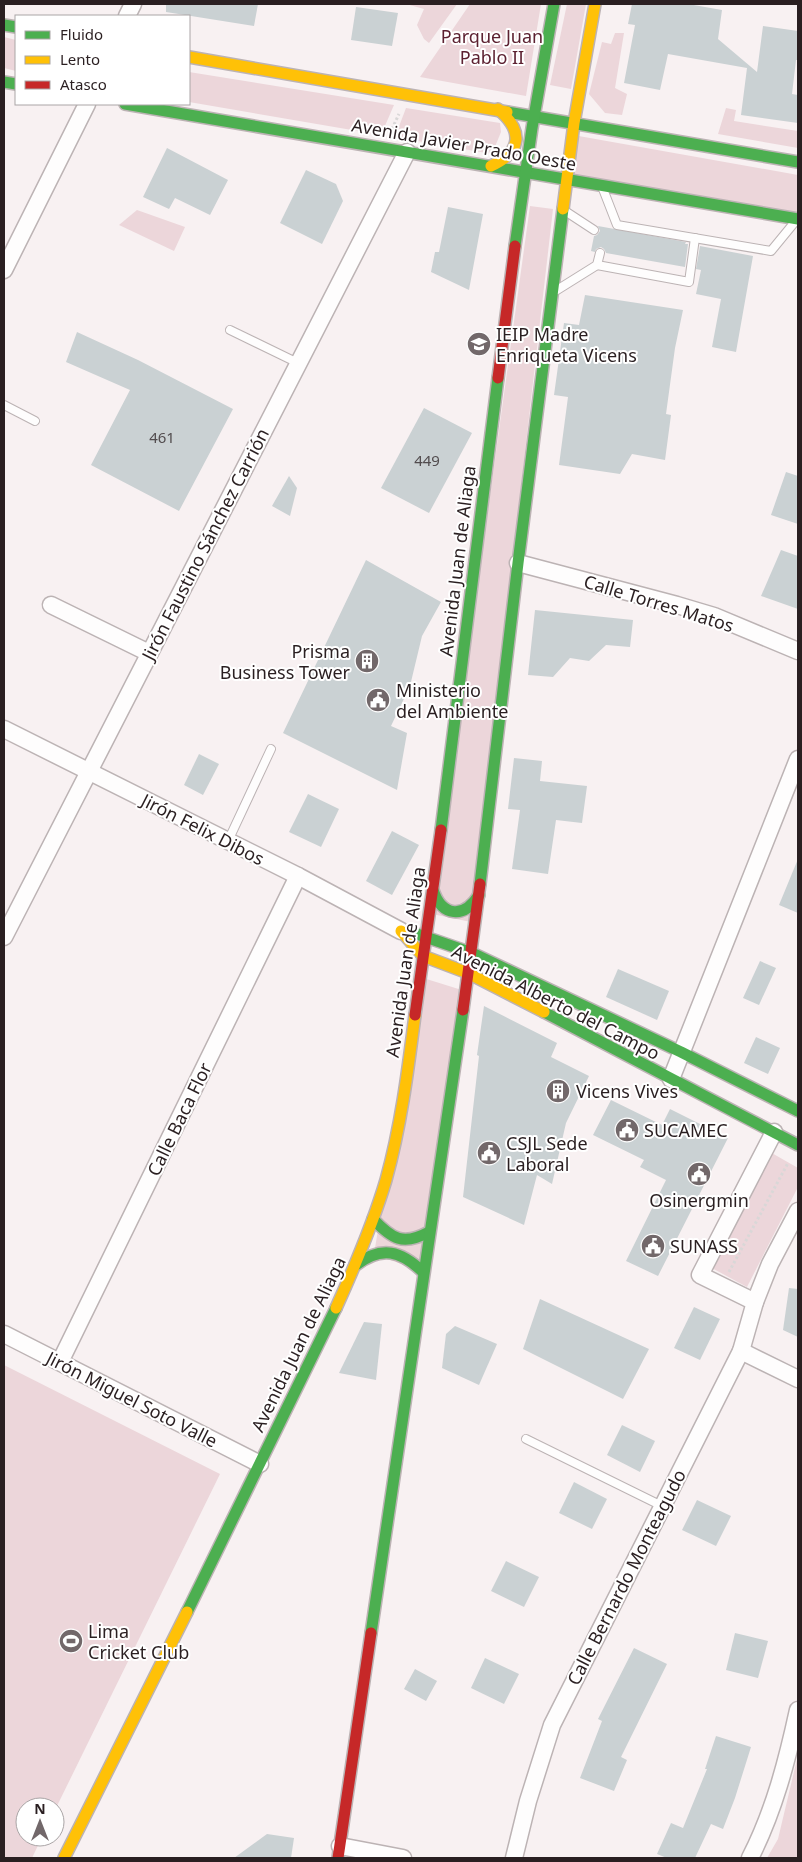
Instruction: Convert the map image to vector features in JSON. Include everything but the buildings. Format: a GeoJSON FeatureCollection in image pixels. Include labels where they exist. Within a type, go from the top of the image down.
{"type":"FeatureCollection","features":[{"type":"Feature","properties":{"kind":"main road","name":"Avenida Juan de Aliaga"},"geometry":{"type":"LineString","coordinates":[[64,1858],[260,1464],[356,1265],[386,1178],[404,1097],[422,956],[427,937],[526,172],[554,4]]}},
{"type":"Feature","properties":{"kind":"main road"},"geometry":{"type":"LineString","coordinates":[[339,1852],[423,1272],[472,953],[518,563],[574,122],[595,4]]}},
{"type":"Feature","properties":{"kind":"main road"},"geometry":{"type":"LineString","coordinates":[[190,57],[798,162]]}},
{"type":"Feature","properties":{"kind":"main road","name":"Avenida Javier Prado Oeste"},"geometry":{"type":"LineString","coordinates":[[131,105],[798,219]]}},
{"type":"Feature","properties":{"kind":"main road"},"geometry":{"type":"LineString","coordinates":[[491,166],[501,163],[508,157],[514,149],[516,140],[514,125],[508,116],[498,109]]}},
{"type":"Feature","properties":{"kind":"main road"},"geometry":{"type":"LineString","coordinates":[[433,890],[437,902],[442,907],[454,912],[460,912],[472,906],[479,895]]}},
{"type":"Feature","properties":{"kind":"main road","name":"Avenida Alberto del Campo"},"geometry":{"type":"LineString","coordinates":[[401,931],[408,931],[472,953],[681,1052],[798,1111]]}},
{"type":"Feature","properties":{"kind":"main road","name":"Avenida Alberto del Campo"},"geometry":{"type":"LineString","coordinates":[[401,931],[422,956],[468,973],[798,1145]]}},
{"type":"Feature","properties":{"kind":"main road"},"geometry":{"type":"LineString","coordinates":[[373,1220],[395,1239],[407,1241],[419,1238],[429,1232]]}},
{"type":"Feature","properties":{"kind":"main road"},"geometry":{"type":"LineString","coordinates":[[356,1265],[374,1254],[387,1253],[401,1255],[413,1262],[423,1272]]}},
{"type":"Feature","properties":{"kind":"street"},"geometry":{"type":"LineString","coordinates":[[4,270],[86,105]]}},
{"type":"Feature","properties":{"kind":"street","name":"Jirón Faustino Sánchez Carrión"},"geometry":{"type":"LineString","coordinates":[[4,937],[407,152]]}},
{"type":"Feature","properties":{"kind":"street","name":"Calle Torres Matos"},"geometry":{"type":"LineString","coordinates":[[518,563],[714,616],[798,651]]}},
{"type":"Feature","properties":{"kind":"street"},"geometry":{"type":"LineString","coordinates":[[52,605],[150,653]]}},
{"type":"Feature","properties":{"kind":"street","name":"Jirón Felix Dibos"},"geometry":{"type":"LineString","coordinates":[[4,729],[298,876],[401,931]]}},
{"type":"Feature","properties":{"kind":"street"},"geometry":{"type":"LineString","coordinates":[[671,1079],[797,766]]}},
{"type":"Feature","properties":{"kind":"street","name":"Calle Baca Flor"},"geometry":{"type":"LineString","coordinates":[[60,1362],[298,876]]}},
{"type":"Feature","properties":{"kind":"street"},"geometry":{"type":"LineString","coordinates":[[755,1302],[700,1275],[774,1132]]}},
{"type":"Feature","properties":{"kind":"street","name":"Calle Bernardo Monteagudo"},"geometry":{"type":"LineString","coordinates":[[514,1858],[528,1801],[552,1725],[740,1351],[755,1302],[770,1264],[798,1211]]}},
{"type":"Feature","properties":{"kind":"street","name":"Jirón Miguel Soto Valle"},"geometry":{"type":"LineString","coordinates":[[4,1334],[260,1464]]}},
{"type":"Feature","properties":{"kind":"street"},"geometry":{"type":"LineString","coordinates":[[740,1351],[798,1379]]}},
{"type":"Feature","properties":{"kind":"street"},"geometry":{"type":"LineString","coordinates":[[750,1858],[776,1798],[791,1745],[798,1710]]}},
{"type":"Feature","properties":{"kind":"street"},"geometry":{"type":"LineString","coordinates":[[339,1852],[403,1858]]}},
{"type":"Feature","properties":{"kind":"lane"},"geometry":{"type":"LineString","coordinates":[[601,185],[614,227],[771,251],[798,219]]}},
{"type":"Feature","properties":{"kind":"lane"},"geometry":{"type":"LineString","coordinates":[[564,210],[594,230]]}},
{"type":"Feature","properties":{"kind":"lane"},"geometry":{"type":"LineString","coordinates":[[553,292],[597,265],[689,282],[695,238]]}},
{"type":"Feature","properties":{"kind":"lane"},"geometry":{"type":"LineString","coordinates":[[597,265],[600,252]]}},
{"type":"Feature","properties":{"kind":"lane"},"geometry":{"type":"LineString","coordinates":[[230,330],[298,363]]}},
{"type":"Feature","properties":{"kind":"lane"},"geometry":{"type":"LineString","coordinates":[[4,405],[35,421]]}},
{"type":"Feature","properties":{"kind":"lane"},"geometry":{"type":"LineString","coordinates":[[228,841],[271,749]]}},
{"type":"Feature","properties":{"kind":"lane"},"geometry":{"type":"LineString","coordinates":[[526,1439],[662,1506]]}},
{"type":"Feature","properties":{"kind":"path"},"geometry":{"type":"LineString","coordinates":[[384,148],[402,107],[410,95]]}},
{"type":"Feature","properties":{"kind":"path"},"geometry":{"type":"LineString","coordinates":[[722,1286],[798,1145]]}},
{"type":"Feature","properties":{"kind":"green space"},"geometry":{"type":"Polygon","coordinates":[[[406,4],[457,4],[429,43],[424,39],[417,25],[424,9],[406,4]]]}},
{"type":"Feature","properties":{"kind":"green space","name":"Parque Juan Pablo II"},"geometry":{"type":"Polygon","coordinates":[[[470,4],[541,4],[526,96],[420,77],[470,4]]]}},
{"type":"Feature","properties":{"kind":"green space"},"geometry":{"type":"Polygon","coordinates":[[[567,4],[586,4],[571,89],[550,85],[567,4]]]}},
{"type":"Feature","properties":{"kind":"green space"},"geometry":{"type":"Polygon","coordinates":[[[615,33],[624,33],[615,88],[627,94],[622,115],[605,113],[589,94],[602,42],[611,44],[615,33]]]}},
{"type":"Feature","properties":{"kind":"green space"},"geometry":{"type":"Polygon","coordinates":[[[4,37],[15,40],[15,71],[4,68],[4,37]]]}},
{"type":"Feature","properties":{"kind":"green space"},"geometry":{"type":"Polygon","coordinates":[[[190,72],[394,105],[381,135],[190,102],[190,72]]]}},
{"type":"Feature","properties":{"kind":"green space"},"geometry":{"type":"Polygon","coordinates":[[[406,108],[500,123],[501,132],[492,154],[395,137],[406,108]]]}},
{"type":"Feature","properties":{"kind":"green space"},"geometry":{"type":"Polygon","coordinates":[[[726,108],[736,110],[734,121],[798,131],[798,148],[718,134],[726,108]]]}},
{"type":"Feature","properties":{"kind":"green space"},"geometry":{"type":"Polygon","coordinates":[[[573,135],[798,175],[798,221],[568,180],[573,135]]]}},
{"type":"Feature","properties":{"kind":"green space"},"geometry":{"type":"Polygon","coordinates":[[[530,206],[553,209],[471,922],[432,914],[530,206]]]}},
{"type":"Feature","properties":{"kind":"green space"},"geometry":{"type":"Polygon","coordinates":[[[137,210],[185,227],[174,251],[119,225],[137,210]]]}},
{"type":"Feature","properties":{"kind":"green space"},"geometry":{"type":"Polygon","coordinates":[[[420,977],[465,991],[423,1272],[374,1254],[420,977]]]}},
{"type":"Feature","properties":{"kind":"green space"},"geometry":{"type":"Polygon","coordinates":[[[770,1152],[798,1168],[798,1187],[747,1287],[710,1267],[770,1152]]]}},
{"type":"Feature","properties":{"kind":"green space","name":"Lima Cricket Club"},"geometry":{"type":"Polygon","coordinates":[[[4,1365],[220,1474],[61,1797],[15,1797],[15,1847],[37,1847],[32,1858],[4,1858],[4,1365]]]}},
{"type":"Feature","properties":{"kind":"green space"},"geometry":{"type":"Polygon","coordinates":[[[798,1755],[798,1858],[767,1858],[778,1839],[798,1755]]]}},
{"type":"Feature","properties":{"kind":"traffic: fast"},"geometry":{"type":"LineString","coordinates":[[515,246],[532,128],[554,4]]}},
{"type":"Feature","properties":{"kind":"traffic: fast"},"geometry":{"type":"LineString","coordinates":[[4,25],[15,27]]}},
{"type":"Feature","properties":{"kind":"traffic: fast"},"geometry":{"type":"LineString","coordinates":[[4,82],[15,84]]}},
{"type":"Feature","properties":{"kind":"traffic: fast"},"geometry":{"type":"LineString","coordinates":[[131,105],[798,219]]}},
{"type":"Feature","properties":{"kind":"traffic: fast"},"geometry":{"type":"LineString","coordinates":[[507,112],[798,162]]}},
{"type":"Feature","properties":{"kind":"traffic: fast"},"geometry":{"type":"LineString","coordinates":[[480,884],[563,209]]}},
{"type":"Feature","properties":{"kind":"traffic: fast"},"geometry":{"type":"LineString","coordinates":[[441,830],[498,378]]}},
{"type":"Feature","properties":{"kind":"traffic: fast"},"geometry":{"type":"LineString","coordinates":[[433,890],[442,906],[454,912],[467,908],[479,895]]}},
{"type":"Feature","properties":{"kind":"traffic: fast"},"geometry":{"type":"LineString","coordinates":[[414,933],[472,953],[681,1052],[798,1111]]}},
{"type":"Feature","properties":{"kind":"traffic: fast"},"geometry":{"type":"LineString","coordinates":[[371,1633],[463,1010]]}},
{"type":"Feature","properties":{"kind":"traffic: fast"},"geometry":{"type":"LineString","coordinates":[[544,1012],[798,1145]]}},
{"type":"Feature","properties":{"kind":"traffic: fast"},"geometry":{"type":"LineString","coordinates":[[373,1219],[392,1236],[398,1238],[412,1239],[429,1232]]}},
{"type":"Feature","properties":{"kind":"traffic: fast"},"geometry":{"type":"LineString","coordinates":[[356,1265],[374,1255],[391,1253],[407,1259],[423,1272]]}},
{"type":"Feature","properties":{"kind":"traffic: fast"},"geometry":{"type":"LineString","coordinates":[[187,1612],[336,1308]]}},
{"type":"Feature","properties":{"kind":"traffic: slow"},"geometry":{"type":"LineString","coordinates":[[563,209],[574,123],[595,4]]}},
{"type":"Feature","properties":{"kind":"traffic: slow"},"geometry":{"type":"LineString","coordinates":[[190,57],[507,112]]}},
{"type":"Feature","properties":{"kind":"traffic: slow"},"geometry":{"type":"LineString","coordinates":[[491,166],[509,154],[514,148],[516,140],[512,125],[498,109]]}},
{"type":"Feature","properties":{"kind":"traffic: slow"},"geometry":{"type":"LineString","coordinates":[[401,931],[423,956],[468,973],[544,1012]]}},
{"type":"Feature","properties":{"kind":"traffic: slow"},"geometry":{"type":"LineString","coordinates":[[336,1308],[363,1245],[386,1180],[400,1119],[415,1015]]}},
{"type":"Feature","properties":{"kind":"traffic: slow"},"geometry":{"type":"LineString","coordinates":[[64,1858],[187,1612]]}},
{"type":"Feature","properties":{"kind":"traffic: jam"},"geometry":{"type":"LineString","coordinates":[[498,378],[515,246]]}},
{"type":"Feature","properties":{"kind":"traffic: jam"},"geometry":{"type":"LineString","coordinates":[[415,1015],[441,830]]}},
{"type":"Feature","properties":{"kind":"traffic: jam"},"geometry":{"type":"LineString","coordinates":[[463,1010],[480,884]]}},
{"type":"Feature","properties":{"kind":"traffic: jam"},"geometry":{"type":"LineString","coordinates":[[338,1858],[371,1633]]}},
{"type":"Feature","properties":{"kind":"place","name":"IEIP Madre Enriqueta Vicens"},"geometry":{"type":"Point","coordinates":[479,344]}},
{"type":"Feature","properties":{"kind":"place","name":"Prisma Business Tower"},"geometry":{"type":"Point","coordinates":[367,661]}},
{"type":"Feature","properties":{"kind":"place","name":"Ministerio del Ambiente"},"geometry":{"type":"Point","coordinates":[378,700]}},
{"type":"Feature","properties":{"kind":"place","name":"Vicens Vives"},"geometry":{"type":"Point","coordinates":[558,1091]}},
{"type":"Feature","properties":{"kind":"place","name":"SUCAMEC"},"geometry":{"type":"Point","coordinates":[627,1130]}},
{"type":"Feature","properties":{"kind":"place","name":"CSJL Sede Laboral"},"geometry":{"type":"Point","coordinates":[489,1153]}},
{"type":"Feature","properties":{"kind":"place","name":"Osinergmin"},"geometry":{"type":"Point","coordinates":[699,1174]}},
{"type":"Feature","properties":{"kind":"place","name":"SUNASS"},"geometry":{"type":"Point","coordinates":[653,1246]}},
{"type":"Feature","properties":{"kind":"place","name":"Lima Cricket Club"},"geometry":{"type":"Point","coordinates":[71,1641]}}]}
